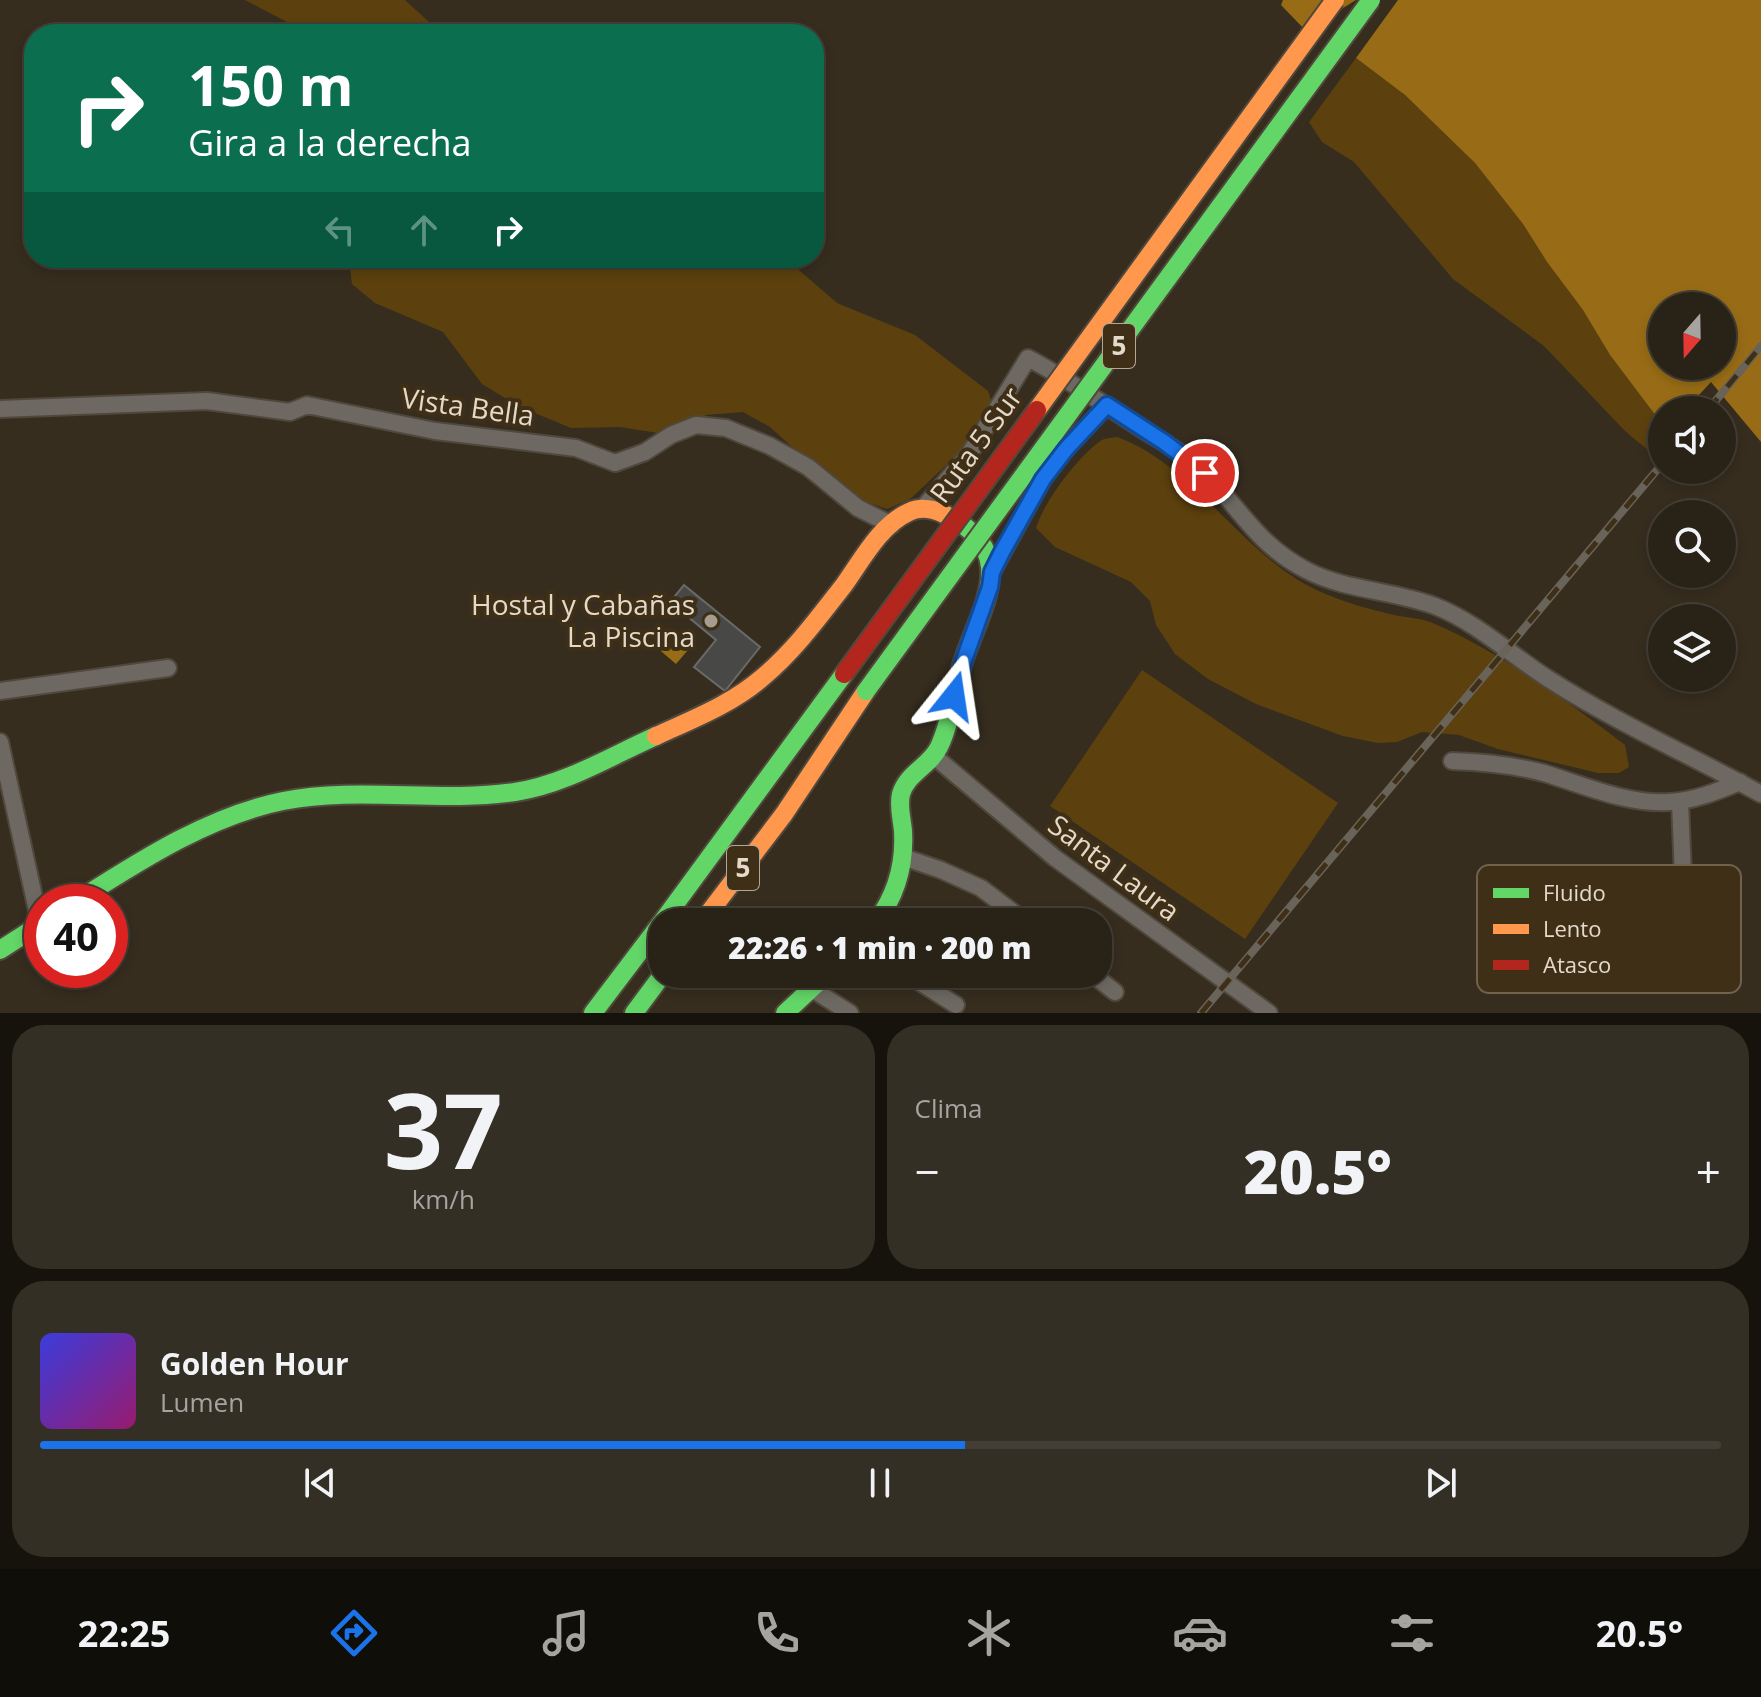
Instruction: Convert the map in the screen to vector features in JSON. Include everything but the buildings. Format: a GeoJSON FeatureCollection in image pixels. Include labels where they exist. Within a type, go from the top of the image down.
{"type":"FeatureCollection","features":[{"type":"Feature","properties":{"kind":"main road","name":"Ruta 5 Sur"},"geometry":{"type":"LineString","coordinates":[[672,908],[1335,0]]}},
{"type":"Feature","properties":{"kind":"main road","name":"Ruta 5 Sur"},"geometry":{"type":"LineString","coordinates":[[713,908],[784,814],[866,691],[1371,0]]}},
{"type":"Feature","properties":{"kind":"main road"},"geometry":{"type":"LineString","coordinates":[[108,884],[202,832],[268,804],[310,797],[522,792],[546,786],[719,707],[744,694],[772,672],[892,525],[908,512],[923,508],[941,512],[969,529],[983,543],[992,572],[990,587],[935,757],[915,772],[903,789],[900,803],[903,857],[897,890],[885,908]]}},
{"type":"Feature","properties":{"kind":"main road"},"geometry":{"type":"LineString","coordinates":[[0,950],[24,935]]}},
{"type":"Feature","properties":{"kind":"main road","name":"Ruta 5 Sur"},"geometry":{"type":"LineString","coordinates":[[593,1013],[648,940]]}},
{"type":"Feature","properties":{"kind":"main road"},"geometry":{"type":"LineString","coordinates":[[634,1013],[653,988]]}},
{"type":"Feature","properties":{"kind":"main road"},"geometry":{"type":"LineString","coordinates":[[785,1013],[812,989]]}},
{"type":"Feature","properties":{"kind":"street"},"geometry":{"type":"LineString","coordinates":[[923,508],[970,453],[1028,358],[1164,442],[1205,473],[1252,530],[1272,548],[1306,570],[1336,582],[1435,606],[1468,623],[1547,678],[1612,717],[1761,794]]}},
{"type":"Feature","properties":{"kind":"street","name":"Vista Bella"},"geometry":{"type":"LineString","coordinates":[[0,409],[207,401],[290,412],[307,405],[435,431],[576,448],[615,463],[645,452],[671,435],[696,425],[726,428],[770,446],[808,467],[858,508],[892,525]]}},
{"type":"Feature","properties":{"kind":"street"},"geometry":{"type":"LineString","coordinates":[[992,572],[1043,479],[1107,405]]}},
{"type":"Feature","properties":{"kind":"street"},"geometry":{"type":"LineString","coordinates":[[0,691],[168,668]]}},
{"type":"Feature","properties":{"kind":"street"},"geometry":{"type":"LineString","coordinates":[[1,754],[32,884]]}},
{"type":"Feature","properties":{"kind":"street","name":"Santa Laura"},"geometry":{"type":"LineString","coordinates":[[935,757],[1055,858],[1269,1013]]}},
{"type":"Feature","properties":{"kind":"street"},"geometry":{"type":"LineString","coordinates":[[1452,761],[1521,768],[1659,803],[1680,801],[1740,782]]}},
{"type":"Feature","properties":{"kind":"street"},"geometry":{"type":"LineString","coordinates":[[1680,801],[1683,865]]}},
{"type":"Feature","properties":{"kind":"street"},"geometry":{"type":"LineString","coordinates":[[903,857],[981,888],[1007,908]]}},
{"type":"Feature","properties":{"kind":"street"},"geometry":{"type":"LineString","coordinates":[[929,988],[956,1005]]}},
{"type":"Feature","properties":{"kind":"street"},"geometry":{"type":"LineString","coordinates":[[1110,988],[1115,992]]}},
{"type":"Feature","properties":{"kind":"street"},"geometry":{"type":"LineString","coordinates":[[812,989],[850,1013]]}},
{"type":"Feature","properties":{"kind":"shaded area"},"geometry":{"type":"Polygon","coordinates":[[[245,0],[405,0],[431,24],[291,24],[245,0]]]}},
{"type":"Feature","properties":{"kind":"shaded area"},"geometry":{"type":"Polygon","coordinates":[[[1283,0],[1356,0],[1306,31],[1281,5],[1283,0]]]}},
{"type":"Feature","properties":{"kind":"shaded area"},"geometry":{"type":"Polygon","coordinates":[[[1398,0],[1761,0],[1761,442],[1736,412],[1736,396],[1723,396],[1711,382],[1698,396],[1648,396],[1648,405],[1610,355],[1583,310],[1523,224],[1475,163],[1405,95],[1356,58],[1398,0]]]}},
{"type":"Feature","properties":{"kind":"shaded area"},"geometry":{"type":"Polygon","coordinates":[[[1356,58],[1405,95],[1475,163],[1523,224],[1583,310],[1610,355],[1648,405],[1648,450],[1625,431],[1544,346],[1453,279],[1354,162],[1322,142],[1309,122],[1356,58]]]}},
{"type":"Feature","properties":{"kind":"shaded area"},"geometry":{"type":"Polygon","coordinates":[[[350,268],[797,268],[837,303],[915,335],[988,391],[994,409],[957,455],[909,500],[887,509],[867,502],[793,448],[770,427],[743,412],[706,415],[671,435],[620,427],[571,428],[518,406],[482,384],[443,332],[375,303],[352,284],[350,268]]]}},
{"type":"Feature","properties":{"kind":"shaded area"},"geometry":{"type":"Polygon","coordinates":[[[1117,437],[1142,449],[1187,481],[1270,560],[1292,576],[1328,595],[1354,604],[1430,622],[1484,648],[1625,745],[1629,767],[1619,773],[1598,773],[1498,749],[1459,735],[1422,732],[1397,742],[1378,743],[1343,736],[1256,704],[1208,679],[1175,654],[1156,625],[1150,601],[1131,582],[1055,547],[1036,528],[1053,494],[1071,470],[1101,441],[1117,437]]]}},
{"type":"Feature","properties":{"kind":"shaded area"},"geometry":{"type":"Polygon","coordinates":[[[667,632],[688,650],[676,664],[655,646],[667,632]]]}},
{"type":"Feature","properties":{"kind":"shaded area"},"geometry":{"type":"Polygon","coordinates":[[[1142,670],[1338,803],[1245,939],[1050,806],[1142,670]]]}},
{"type":"Feature","properties":{"kind":"railway"},"geometry":{"type":"LineString","coordinates":[[1720,396],[1761,346]]}},
{"type":"Feature","properties":{"kind":"railway"},"geometry":{"type":"LineString","coordinates":[[1201,1013],[1648,481]]}},
{"type":"Feature","properties":{"kind":"traffic: fast"},"geometry":{"type":"LineString","coordinates":[[866,691],[1371,0]]}},
{"type":"Feature","properties":{"kind":"traffic: fast"},"geometry":{"type":"LineString","coordinates":[[885,908],[901,867],[901,794],[908,780],[939,747],[990,581],[989,563],[983,545],[968,529],[944,514]]}},
{"type":"Feature","properties":{"kind":"traffic: fast"},"geometry":{"type":"LineString","coordinates":[[672,908],[844,674]]}},
{"type":"Feature","properties":{"kind":"traffic: fast"},"geometry":{"type":"LineString","coordinates":[[103,884],[174,842],[255,808],[283,801],[340,795],[457,796],[515,792],[587,769],[656,736]]}},
{"type":"Feature","properties":{"kind":"traffic: fast"},"geometry":{"type":"LineString","coordinates":[[0,950],[24,935]]}},
{"type":"Feature","properties":{"kind":"traffic: fast"},"geometry":{"type":"LineString","coordinates":[[593,1013],[648,940]]}},
{"type":"Feature","properties":{"kind":"traffic: fast"},"geometry":{"type":"LineString","coordinates":[[634,1013],[653,988]]}},
{"type":"Feature","properties":{"kind":"traffic: fast"},"geometry":{"type":"LineString","coordinates":[[785,1013],[812,988]]}},
{"type":"Feature","properties":{"kind":"traffic: slow"},"geometry":{"type":"LineString","coordinates":[[1037,410],[1335,0]]}},
{"type":"Feature","properties":{"kind":"traffic: slow"},"geometry":{"type":"LineString","coordinates":[[656,736],[725,703],[775,667],[816,621],[889,525],[913,510],[944,514]]}},
{"type":"Feature","properties":{"kind":"traffic: slow"},"geometry":{"type":"LineString","coordinates":[[713,908],[784,814],[866,691]]}},
{"type":"Feature","properties":{"kind":"traffic: jam"},"geometry":{"type":"LineString","coordinates":[[844,674],[1037,410]]}},
{"type":"Feature","properties":{"kind":"place","name":"Hostal y Cabañas La Piscina"},"geometry":{"type":"Point","coordinates":[711,621]}},
{"type":"Feature","properties":{"kind":"route"},"geometry":{"type":"LineString","coordinates":[[954,696],[990,587],[992,572],[1002,552],[1043,479],[1107,405],[1205,473]]}}]}
